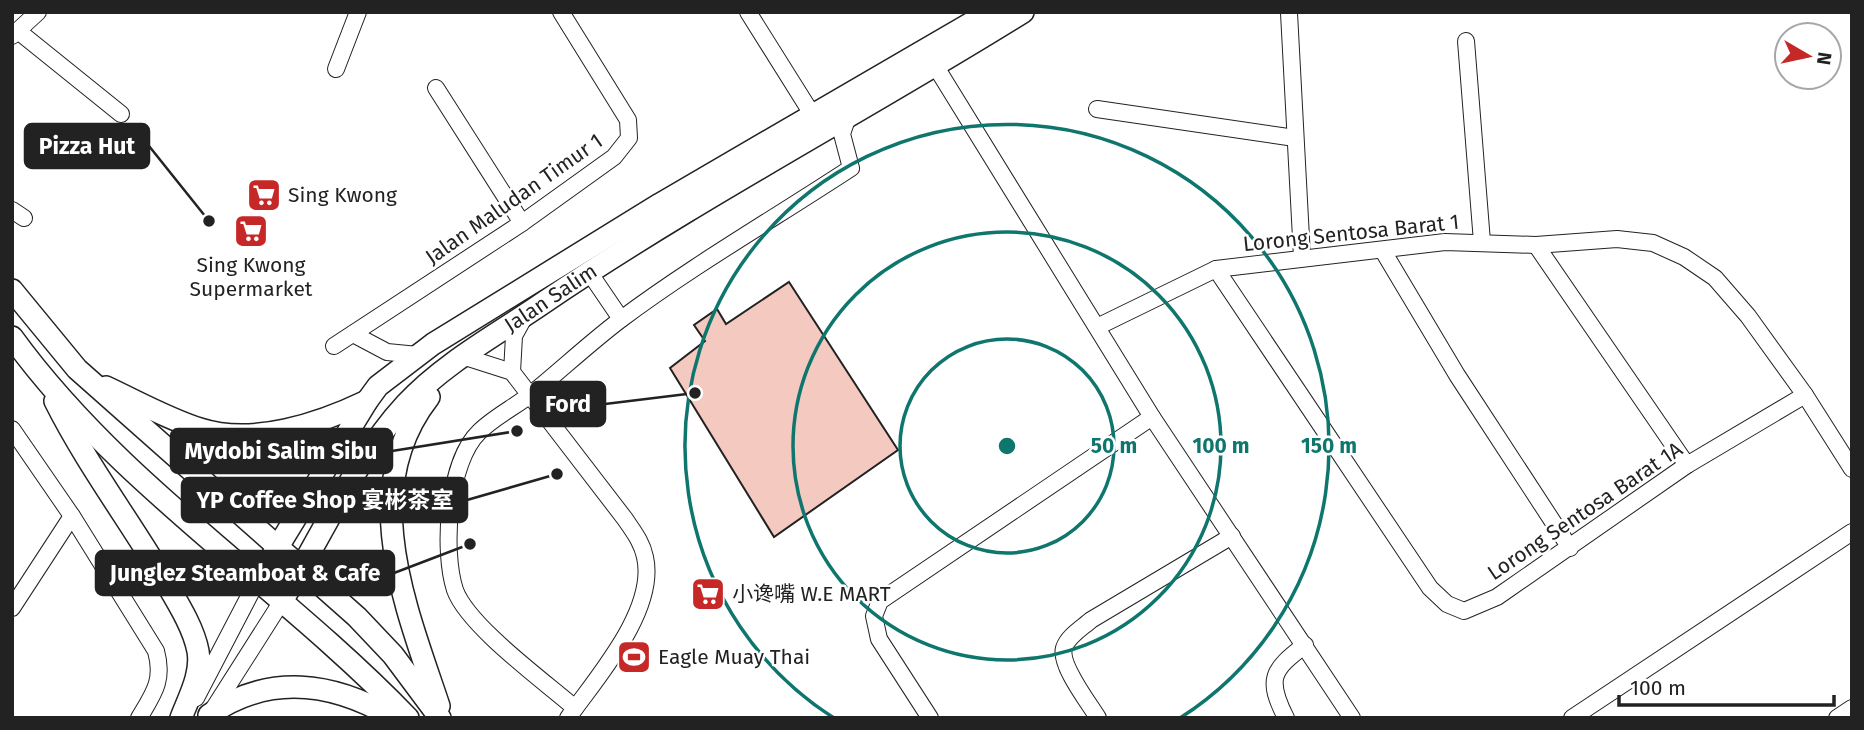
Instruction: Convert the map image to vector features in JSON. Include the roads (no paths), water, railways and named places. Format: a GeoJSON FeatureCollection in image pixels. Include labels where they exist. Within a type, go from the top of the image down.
{"type":"FeatureCollection","features":[{"type":"Feature","properties":{"kind":"main road","name":"Jalan Salim"},"geometry":{"type":"LineString","coordinates":[[257,581],[378,386],[418,355],[660,204],[989,12]]}},
{"type":"Feature","properties":{"kind":"main road","name":"Jalan Salim"},"geometry":{"type":"LineString","coordinates":[[282,601],[363,462],[404,406],[461,360],[589,272],[686,211],[936,66],[1023,12]]}},
{"type":"Feature","properties":{"kind":"main road"},"geometry":{"type":"LineString","coordinates":[[12,290],[78,369],[302,567],[393,655],[442,718]]}},
{"type":"Feature","properties":{"kind":"main road"},"geometry":{"type":"LineString","coordinates":[[13,341],[45,382],[120,459],[282,601],[408,718]]}},
{"type":"Feature","properties":{"kind":"main road"},"geometry":{"type":"LineString","coordinates":[[442,718],[409,616],[396,565],[390,523],[393,482],[403,439],[414,416],[461,360]]}},
{"type":"Feature","properties":{"kind":"main road"},"geometry":{"type":"LineString","coordinates":[[78,369],[107,387],[200,429],[226,434],[268,432],[307,424],[367,401]]}},
{"type":"Feature","properties":{"kind":"main road"},"geometry":{"type":"LineString","coordinates":[[45,382],[73,436],[123,512],[190,629],[198,651],[198,672],[183,718]]}},
{"type":"Feature","properties":{"kind":"main road"},"geometry":{"type":"LineString","coordinates":[[208,716],[232,699],[265,689],[303,685],[365,700],[394,718]]}},
{"type":"Feature","properties":{"kind":"street"},"geometry":{"type":"LineString","coordinates":[[38,12],[15,34],[121,114]]}},
{"type":"Feature","properties":{"kind":"street"},"geometry":{"type":"LineString","coordinates":[[336,69],[359,12]]}},
{"type":"Feature","properties":{"kind":"street","name":"Jalan Maludan Timur 1"},"geometry":{"type":"LineString","coordinates":[[334,346],[522,223],[614,157],[629,138],[628,120],[561,12]]}},
{"type":"Feature","properties":{"kind":"street"},"geometry":{"type":"LineString","coordinates":[[748,12],[812,114]]}},
{"type":"Feature","properties":{"kind":"street"},"geometry":{"type":"LineString","coordinates":[[1289,13],[1302,257]]}},
{"type":"Feature","properties":{"kind":"street"},"geometry":{"type":"LineString","coordinates":[[1466,41],[1482,242]]}},
{"type":"Feature","properties":{"kind":"street"},"geometry":{"type":"LineString","coordinates":[[936,66],[1152,417],[1352,718]]}},
{"type":"Feature","properties":{"kind":"street"},"geometry":{"type":"LineString","coordinates":[[436,88],[522,223]]}},
{"type":"Feature","properties":{"kind":"street"},"geometry":{"type":"LineString","coordinates":[[1097,109],[1295,138]]}},
{"type":"Feature","properties":{"kind":"street"},"geometry":{"type":"LineString","coordinates":[[461,360],[512,372],[530,395],[625,519],[639,539],[646,558],[646,581],[639,607],[624,637],[572,713],[468,613],[456,591],[449,565],[449,527],[454,487],[463,459],[478,433],[530,395],[621,320],[851,168],[842,134],[848,116]]}},
{"type":"Feature","properties":{"kind":"street","name":"Lorong Sentosa Barat 1"},"geometry":{"type":"LineString","coordinates":[[1097,327],[1216,269],[1445,242],[1536,245],[1617,239],[1653,243],[1684,257],[1715,278],[1748,316],[1805,395],[1852,468]]}},
{"type":"Feature","properties":{"kind":"street"},"geometry":{"type":"LineString","coordinates":[[1536,245],[1687,466]]}},
{"type":"Feature","properties":{"kind":"street"},"geometry":{"type":"LineString","coordinates":[[1383,251],[1457,375],[1570,548]]}},
{"type":"Feature","properties":{"kind":"street","name":"Lorong Sentosa Barat 1A"},"geometry":{"type":"LineString","coordinates":[[1216,269],[1430,588],[1447,604],[1464,611],[1497,597],[1687,466],[1805,395]]}},
{"type":"Feature","properties":{"kind":"street"},"geometry":{"type":"LineString","coordinates":[[589,272],[621,320]]}},
{"type":"Feature","properties":{"kind":"street"},"geometry":{"type":"LineString","coordinates":[[512,372],[514,336],[525,316]]}},
{"type":"Feature","properties":{"kind":"street"},"geometry":{"type":"LineString","coordinates":[[353,334],[387,352],[418,355]]}},
{"type":"Feature","properties":{"kind":"street"},"geometry":{"type":"LineString","coordinates":[[930,718],[879,639],[874,616],[880,601],[1152,417]]}},
{"type":"Feature","properties":{"kind":"street"},"geometry":{"type":"LineString","coordinates":[[12,429],[72,516],[156,651],[161,671],[159,686],[139,718]]}},
{"type":"Feature","properties":{"kind":"street"},"geometry":{"type":"LineString","coordinates":[[12,608],[72,516]]}},
{"type":"Feature","properties":{"kind":"street"},"geometry":{"type":"LineString","coordinates":[[1572,718],[1852,532]]}},
{"type":"Feature","properties":{"kind":"street"},"geometry":{"type":"LineString","coordinates":[[1098,718],[1065,660],[1063,649],[1071,638],[1091,620],[1232,536]]}},
{"type":"Feature","properties":{"kind":"street","name":"Jalan Salim"},"geometry":{"type":"LineString","coordinates":[[183,718],[257,581]]}},
{"type":"Feature","properties":{"kind":"street","name":"Jalan Salim"},"geometry":{"type":"LineString","coordinates":[[208,716],[282,601]]}},
{"type":"Feature","properties":{"kind":"street"},"geometry":{"type":"LineString","coordinates":[[1286,718],[1276,699],[1276,670],[1305,645]]}},
{"type":"Feature","properties":{"kind":"street"},"geometry":{"type":"LineString","coordinates":[[1837,718],[1852,708]]}},
{"type":"Feature","properties":{"kind":"place","name":"Sing Kwong"},"geometry":{"type":"Point","coordinates":[264,195]}},
{"type":"Feature","properties":{"kind":"place","name":"Pizza Hut"},"geometry":{"type":"Point","coordinates":[209,221]}},
{"type":"Feature","properties":{"kind":"place","name":"Sing Kwong Supermarket"},"geometry":{"type":"Point","coordinates":[251,231]}},
{"type":"Feature","properties":{"kind":"place","name":"Ford"},"geometry":{"type":"Point","coordinates":[695,393]}},
{"type":"Feature","properties":{"kind":"place","name":"Mydobi Salim Sibu"},"geometry":{"type":"Point","coordinates":[517,431]}},
{"type":"Feature","properties":{"kind":"place","name":"YP Coffee Shop 宴彬茶室"},"geometry":{"type":"Point","coordinates":[557,474]}},
{"type":"Feature","properties":{"kind":"place","name":"Junglez Steamboat & Cafe"},"geometry":{"type":"Point","coordinates":[470,544]}},
{"type":"Feature","properties":{"kind":"place","name":"小谗嘴 W.E MART"},"geometry":{"type":"Point","coordinates":[708,594]}},
{"type":"Feature","properties":{"kind":"place","name":"Eagle Muay Thai"},"geometry":{"type":"Point","coordinates":[634,657]}}]}
